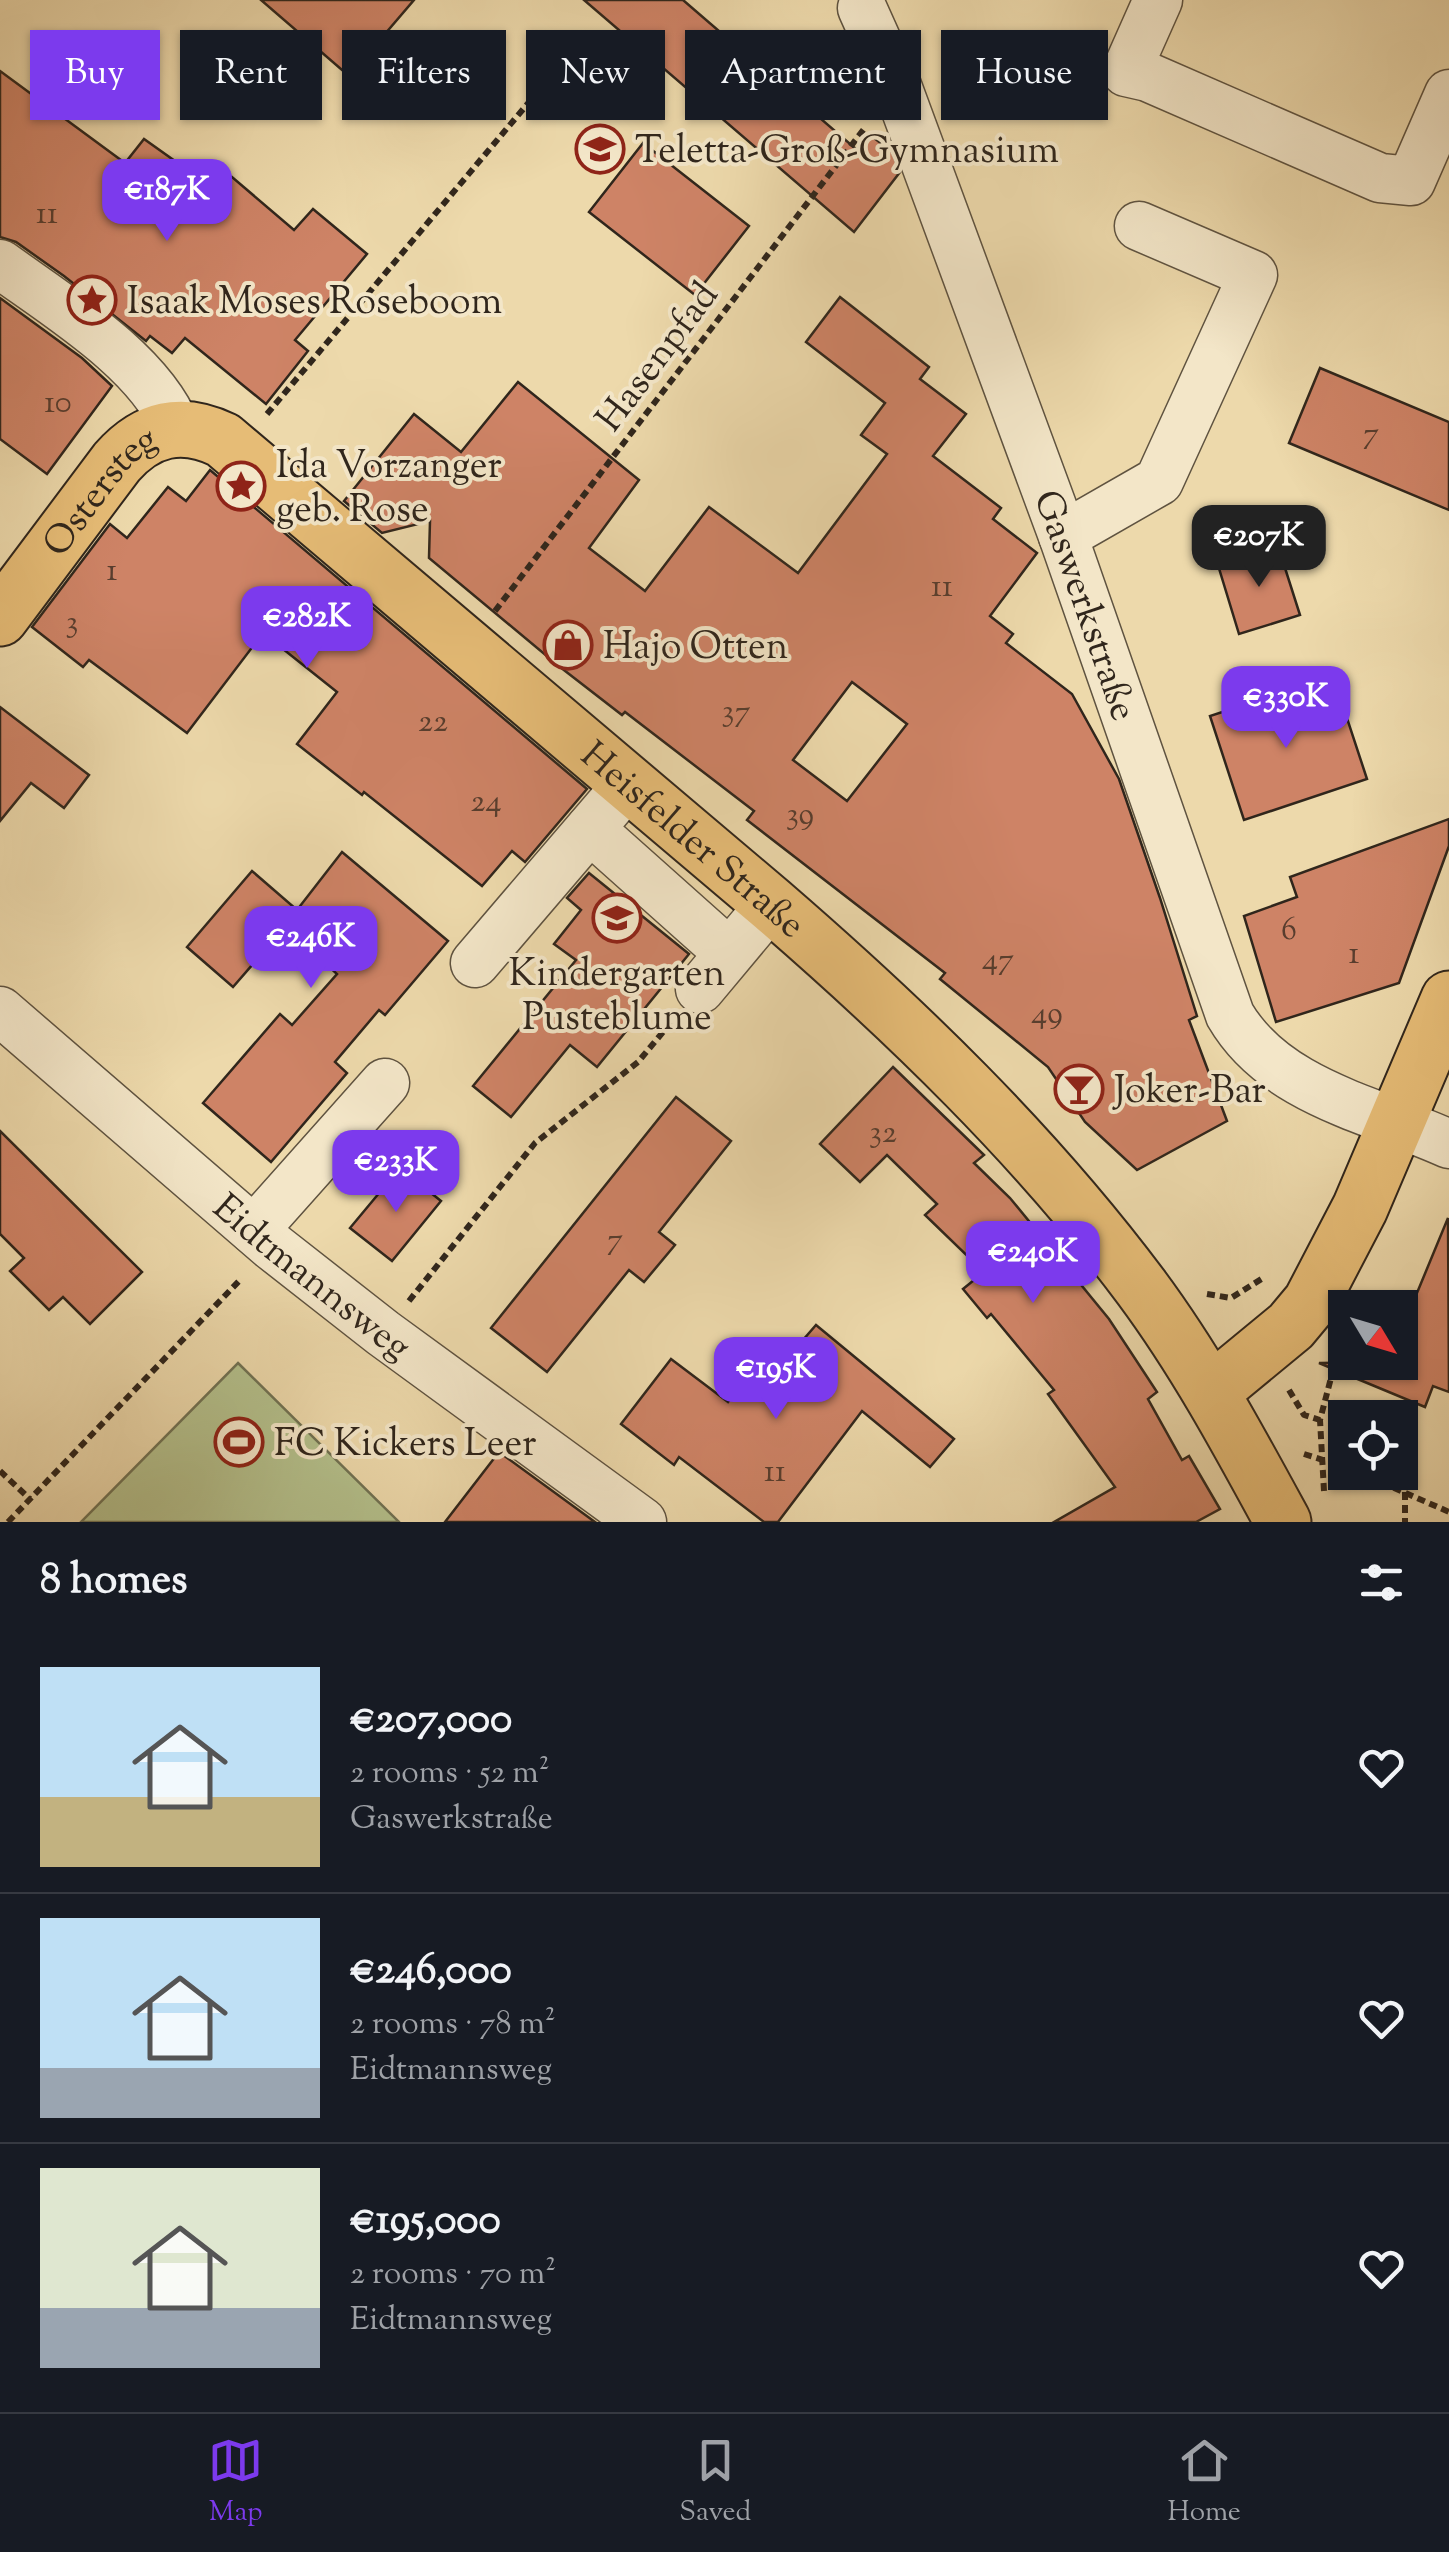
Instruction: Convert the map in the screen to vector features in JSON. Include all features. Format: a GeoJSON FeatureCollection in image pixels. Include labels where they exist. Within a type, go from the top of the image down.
{"type":"FeatureCollection","features":[{"type":"Feature","properties":{"kind":"main road","name":"Heisfelder Straße"},"geometry":{"type":"LineString","coordinates":[[176,428],[206,432],[236,450],[846,969],[958,1078],[1055,1182],[1141,1287],[1211,1392],[1283,1522]]}},
{"type":"Feature","properties":{"kind":"main road","name":"Ostersteg"},"geometry":{"type":"LineString","coordinates":[[0,618],[129,449],[152,434],[176,428]]}},
{"type":"Feature","properties":{"kind":"main road"},"geometry":{"type":"LineString","coordinates":[[1211,1392],[1291,1326],[1311,1302],[1360,1208],[1449,1000]]}},
{"type":"Feature","properties":{"kind":"street"},"geometry":{"type":"LineString","coordinates":[[1158,0],[1126,72],[1148,76],[1380,178],[1411,181],[1449,94]]}},
{"type":"Feature","properties":{"kind":"street","name":"Gaswerkstraße"},"geometry":{"type":"LineString","coordinates":[[862,8],[872,30]]}},
{"type":"Feature","properties":{"kind":"street","name":"Gaswerkstraße"},"geometry":{"type":"LineString","coordinates":[[910,120],[1063,536],[1230,1016],[1250,1046],[1284,1075],[1449,1144]]}},
{"type":"Feature","properties":{"kind":"street"},"geometry":{"type":"LineString","coordinates":[[1063,536],[1158,481],[1253,276],[1139,226]]}},
{"type":"Feature","properties":{"kind":"street"},"geometry":{"type":"LineString","coordinates":[[0,264],[136,368],[157,391],[176,428]]}},
{"type":"Feature","properties":{"kind":"street"},"geometry":{"type":"LineString","coordinates":[[475,964],[629,782]]}},
{"type":"Feature","properties":{"kind":"street"},"geometry":{"type":"LineString","coordinates":[[590,829],[714,971],[771,904]]}},
{"type":"Feature","properties":{"kind":"street","name":"Eidtmannsweg"},"geometry":{"type":"LineString","coordinates":[[0,1010],[263,1238],[383,1333],[642,1522]]}},
{"type":"Feature","properties":{"kind":"street"},"geometry":{"type":"LineString","coordinates":[[263,1238],[385,1084]]}},
{"type":"Feature","properties":{"kind":"path"},"geometry":{"type":"LineString","coordinates":[[236,450],[526,107]]}},
{"type":"Feature","properties":{"kind":"path","name":"Hasenpfad"},"geometry":{"type":"LineString","coordinates":[[469,646],[871,120]]}},
{"type":"Feature","properties":{"kind":"path"},"geometry":{"type":"LineString","coordinates":[[383,1333],[534,1143],[638,1062],[714,971]]}},
{"type":"Feature","properties":{"kind":"path"},"geometry":{"type":"LineString","coordinates":[[8,1522],[263,1238]]}},
{"type":"Feature","properties":{"kind":"path"},"geometry":{"type":"LineString","coordinates":[[1141,1287],[1230,1298],[1271,1271]]}},
{"type":"Feature","properties":{"kind":"path"},"geometry":{"type":"LineString","coordinates":[[1324,1484],[1320,1420],[1331,1380]]}},
{"type":"Feature","properties":{"kind":"path"},"geometry":{"type":"LineString","coordinates":[[1304,1415],[1320,1420]]}},
{"type":"Feature","properties":{"kind":"path"},"geometry":{"type":"LineString","coordinates":[[1321,1457],[1328,1460]]}},
{"type":"Feature","properties":{"kind":"path"},"geometry":{"type":"LineString","coordinates":[[0,1471],[30,1500]]}},
{"type":"Feature","properties":{"kind":"path"},"geometry":{"type":"LineString","coordinates":[[1399,1490],[1449,1512]]}},
{"type":"Feature","properties":{"kind":"path"},"geometry":{"type":"LineString","coordinates":[[1404,1492],[1405,1522]]}},
{"type":"Feature","properties":{"kind":"green space","name":"FC Kickers Leer"},"geometry":{"type":"Polygon","coordinates":[[[238,1363],[399,1522],[81,1522],[238,1363]]]}},
{"type":"Feature","properties":{"kind":"building"},"geometry":{"type":"Polygon","coordinates":[[[261,0],[414,0],[388,30],[342,30],[342,70],[322,53],[322,30],[296,30],[261,0]]]}},
{"type":"Feature","properties":{"kind":"building"},"geometry":{"type":"Polygon","coordinates":[[[584,0],[683,0],[718,30],[685,30],[685,87],[665,70],[665,30],[619,30],[584,0]]]}},
{"type":"Feature","properties":{"kind":"building"},"geometry":{"type":"Polygon","coordinates":[[[0,71],[30,93],[30,120],[67,120],[125,163],[144,139],[220,193],[232,177],[294,230],[313,209],[367,254],[295,340],[308,351],[266,404],[185,338],[172,353],[150,336],[146,341],[64,276],[16,242],[0,237],[0,71]]]}},
{"type":"Feature","properties":{"kind":"building"},"geometry":{"type":"Polygon","coordinates":[[[724,120],[822,120],[857,150],[869,134],[892,152],[900,172],[854,232],[724,120]]]}},
{"type":"Feature","properties":{"kind":"building"},"geometry":{"type":"Polygon","coordinates":[[[643,143],[749,226],[695,295],[589,212],[643,143]]]}},
{"type":"Feature","properties":{"kind":"building"},"geometry":{"type":"Polygon","coordinates":[[[840,297],[929,367],[920,379],[966,414],[933,456],[1001,508],[993,519],[1037,553],[990,616],[1013,634],[1006,643],[1072,694],[1119,779],[1197,1016],[1189,1020],[1227,1121],[1137,1170],[1085,1122],[1048,1067],[940,979],[945,973],[747,820],[754,811],[560,667],[429,558],[430,521],[382,533],[344,501],[414,414],[461,452],[518,382],[639,480],[589,548],[645,591],[709,507],[798,573],[887,454],[861,435],[885,403],[806,342],[840,297]],[[852,682],[793,760],[847,801],[907,724],[852,682]]]}},
{"type":"Feature","properties":{"kind":"building"},"geometry":{"type":"Polygon","coordinates":[[[0,298],[82,358],[112,386],[47,474],[0,439],[0,298]]]}},
{"type":"Feature","properties":{"kind":"building"},"geometry":{"type":"Polygon","coordinates":[[[1320,368],[1449,422],[1449,510],[1289,443],[1320,368]]]}},
{"type":"Feature","properties":{"kind":"building"},"geometry":{"type":"Polygon","coordinates":[[[210,470],[587,789],[525,862],[512,851],[482,886],[297,744],[337,692],[263,633],[187,733],[89,660],[83,667],[32,627],[110,524],[127,538],[168,487],[186,501],[210,470]]]}},
{"type":"Feature","properties":{"kind":"building"},"geometry":{"type":"Polygon","coordinates":[[[1278,546],[1300,615],[1239,634],[1218,565],[1278,546]]]}},
{"type":"Feature","properties":{"kind":"building"},"geometry":{"type":"Polygon","coordinates":[[[1301,686],[1305,700],[1317,696],[1324,716],[1344,709],[1367,779],[1244,820],[1210,716],[1301,686]]]}},
{"type":"Feature","properties":{"kind":"building"},"geometry":{"type":"Polygon","coordinates":[[[0,707],[89,775],[64,808],[31,783],[0,821],[0,707]]]}},
{"type":"Feature","properties":{"kind":"building"},"geometry":{"type":"Polygon","coordinates":[[[1449,819],[1449,846],[1399,983],[1276,1022],[1244,916],[1297,897],[1290,877],[1449,819]]]}},
{"type":"Feature","properties":{"kind":"building"},"geometry":{"type":"Polygon","coordinates":[[[342,852],[448,941],[385,1015],[379,1010],[335,1062],[347,1073],[271,1162],[203,1103],[280,1014],[292,1025],[337,974],[286,926],[233,987],[187,947],[252,871],[297,910],[342,852]]]}},
{"type":"Feature","properties":{"kind":"building"},"geometry":{"type":"Polygon","coordinates":[[[589,873],[689,954],[597,1067],[570,1045],[511,1117],[473,1086],[576,960],[554,944],[581,910],[567,898],[589,873]]]}},
{"type":"Feature","properties":{"kind":"building"},"geometry":{"type":"Polygon","coordinates":[[[893,1067],[984,1155],[974,1163],[1010,1198],[1109,1319],[1157,1392],[1148,1399],[1182,1460],[1189,1456],[1220,1509],[1196,1522],[1054,1522],[1115,1487],[1048,1394],[1054,1390],[991,1314],[987,1318],[963,1289],[984,1272],[925,1215],[937,1204],[887,1155],[860,1182],[820,1144],[893,1067]]]}},
{"type":"Feature","properties":{"kind":"building"},"geometry":{"type":"Polygon","coordinates":[[[676,1097],[731,1141],[659,1232],[675,1245],[644,1282],[629,1270],[547,1372],[491,1328],[676,1097]]]}},
{"type":"Feature","properties":{"kind":"building"},"geometry":{"type":"Polygon","coordinates":[[[0,1131],[142,1272],[90,1324],[63,1297],[49,1310],[10,1271],[24,1258],[0,1234],[0,1131]]]}},
{"type":"Feature","properties":{"kind":"building"},"geometry":{"type":"Polygon","coordinates":[[[400,1168],[441,1201],[392,1261],[350,1228],[400,1168]]]}},
{"type":"Feature","properties":{"kind":"building"},"geometry":{"type":"Polygon","coordinates":[[[1448,1218],[1449,1392],[1433,1386],[1425,1407],[1418,1400],[1408,1400],[1360,1380],[1418,1380],[1418,1290],[1448,1218]]]}},
{"type":"Feature","properties":{"kind":"building"},"geometry":{"type":"Polygon","coordinates":[[[816,1325],[954,1439],[930,1467],[862,1411],[778,1522],[764,1522],[679,1457],[674,1465],[621,1424],[671,1359],[728,1402],[767,1351],[783,1363],[816,1325]]]}},
{"type":"Feature","properties":{"kind":"building"},"geometry":{"type":"Polygon","coordinates":[[[499,1452],[595,1522],[445,1522],[499,1452]]]}},
{"type":"Feature","properties":{"kind":"place","name":"Teletta-Groß-Gymnasium"},"geometry":{"type":"Point","coordinates":[600,149]}},
{"type":"Feature","properties":{"kind":"place","name":"Isaak Moses Roseboom"},"geometry":{"type":"Point","coordinates":[92,300]}},
{"type":"Feature","properties":{"kind":"place","name":"Ida Vorzanger geb. Rose"},"geometry":{"type":"Point","coordinates":[241,486]}},
{"type":"Feature","properties":{"kind":"place","name":"Hajo Otten"},"geometry":{"type":"Point","coordinates":[568,645]}},
{"type":"Feature","properties":{"kind":"place","name":"Kindergarten Pusteblume"},"geometry":{"type":"Point","coordinates":[617,918]}},
{"type":"Feature","properties":{"kind":"place","name":"Joker-Bar"},"geometry":{"type":"Point","coordinates":[1079,1089]}},
{"type":"Feature","properties":{"kind":"place","name":"FC Kickers Leer"},"geometry":{"type":"Point","coordinates":[239,1442]}}]}
